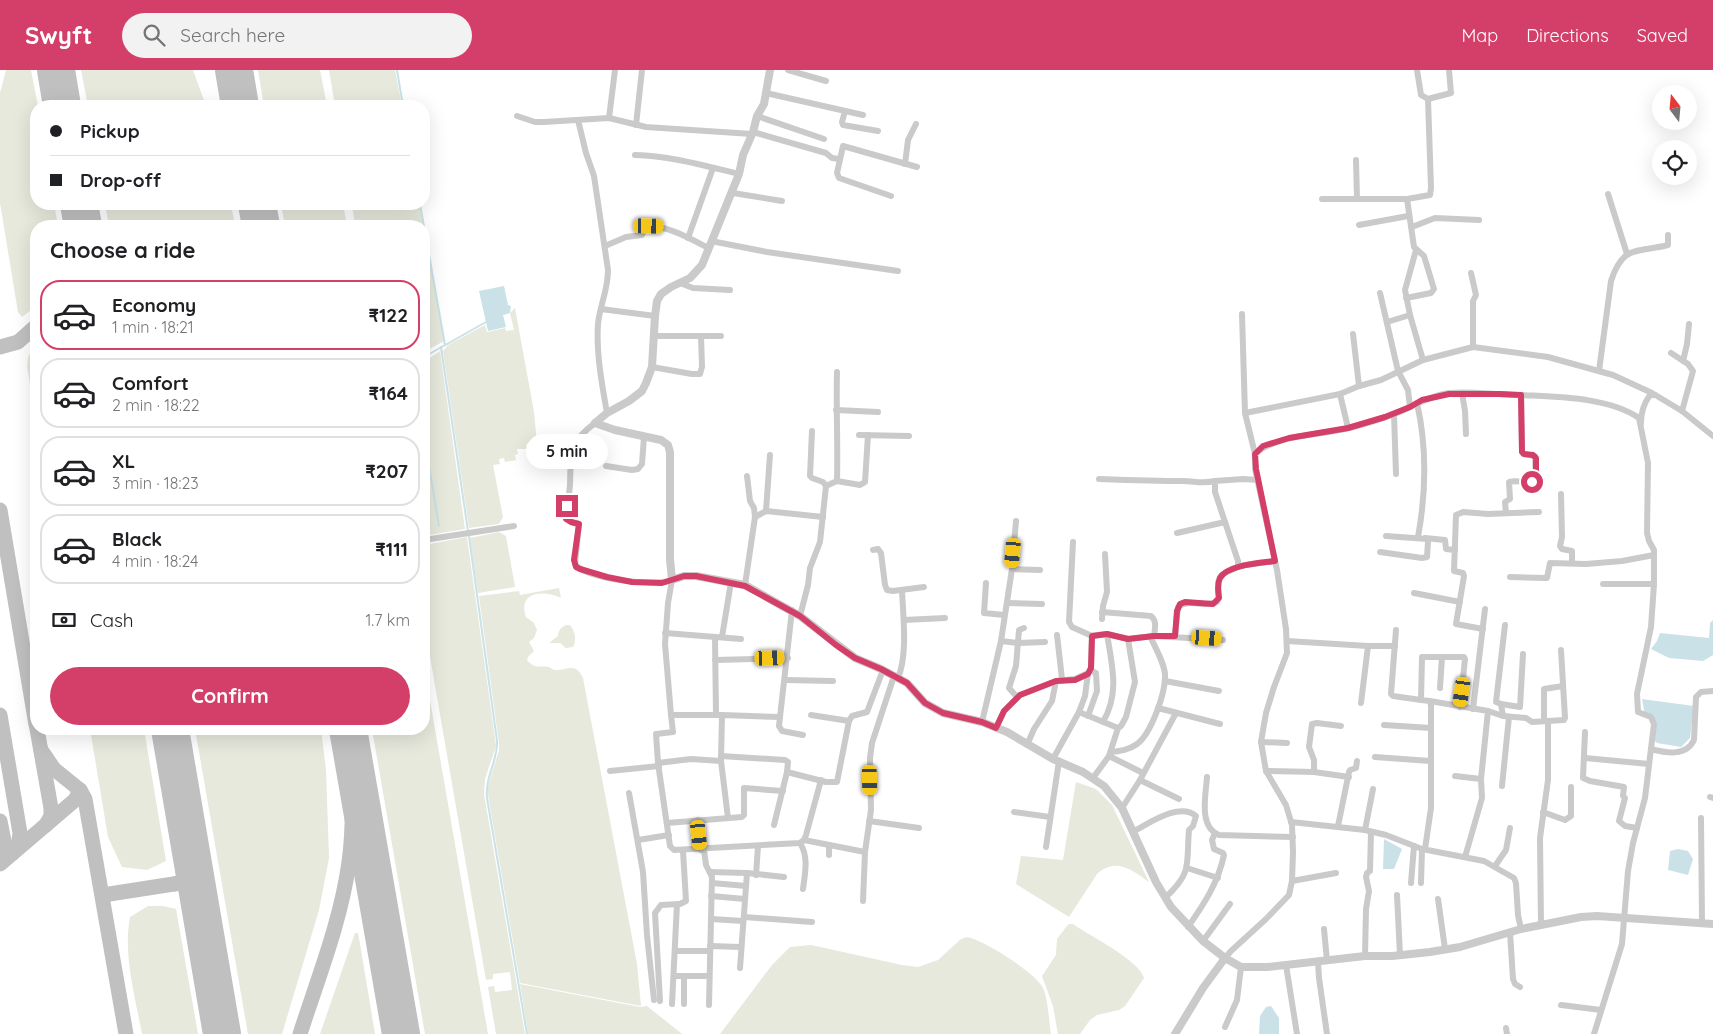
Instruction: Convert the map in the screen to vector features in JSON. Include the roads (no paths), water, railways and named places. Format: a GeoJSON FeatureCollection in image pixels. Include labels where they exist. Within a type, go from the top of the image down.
{"type":"FeatureCollection","features":[{"type":"Feature","properties":{"kind":"street"},"geometry":{"type":"LineString","coordinates":[[609,118],[615,70]]}},
{"type":"Feature","properties":{"kind":"street"},"geometry":{"type":"LineString","coordinates":[[636,125],[642,70]]}},
{"type":"Feature","properties":{"kind":"street"},"geometry":{"type":"LineString","coordinates":[[770,70],[764,104],[757,116],[753,133],[743,154],[739,174],[732,193],[702,265],[690,278],[661,294],[657,301],[652,367],[642,391],[607,413],[580,434],[572,450],[570,488],[565,517],[571,522],[579,524],[575,564],[580,569],[632,582],[654,583],[684,576],[696,576],[745,586],[792,610],[855,658],[907,683],[925,703],[943,713],[982,722],[1007,732],[1027,745],[1093,778],[1104,786],[1122,808],[1156,882],[1171,907],[1203,941],[1225,958],[1241,967],[1286,965],[1365,956],[1400,955],[1446,950],[1521,929],[1581,917],[1597,916],[1713,924]]}},
{"type":"Feature","properties":{"kind":"street"},"geometry":{"type":"LineString","coordinates":[[788,70],[826,81]]}},
{"type":"Feature","properties":{"kind":"street"},"geometry":{"type":"LineString","coordinates":[[1417,70],[1420,92],[1423,97],[1428,99],[1451,93],[1449,70]]}},
{"type":"Feature","properties":{"kind":"street"},"geometry":{"type":"LineString","coordinates":[[766,92],[863,114]]}},
{"type":"Feature","properties":{"kind":"street"},"geometry":{"type":"LineString","coordinates":[[1322,199],[1407,199],[1427,197],[1431,192],[1428,99]]}},
{"type":"Feature","properties":{"kind":"street"},"geometry":{"type":"LineString","coordinates":[[845,111],[843,125],[878,131]]}},
{"type":"Feature","properties":{"kind":"street"},"geometry":{"type":"LineString","coordinates":[[517,116],[535,122],[609,118],[646,128],[753,133],[826,152],[832,158],[840,159]]}},
{"type":"Feature","properties":{"kind":"street"},"geometry":{"type":"LineString","coordinates":[[757,116],[824,139]]}},
{"type":"Feature","properties":{"kind":"street"},"geometry":{"type":"LineString","coordinates":[[578,120],[594,176],[608,270],[608,285],[598,324],[598,343],[607,413]]}},
{"type":"Feature","properties":{"kind":"street"},"geometry":{"type":"LineString","coordinates":[[906,164],[908,140],[916,124]]}},
{"type":"Feature","properties":{"kind":"street"},"geometry":{"type":"LineString","coordinates":[[891,196],[839,178],[837,173],[843,146],[917,167]]}},
{"type":"Feature","properties":{"kind":"street"},"geometry":{"type":"LineString","coordinates":[[635,155],[658,156],[739,174]]}},
{"type":"Feature","properties":{"kind":"street"},"geometry":{"type":"LineString","coordinates":[[1356,160],[1357,199]]}},
{"type":"Feature","properties":{"kind":"street"},"geometry":{"type":"LineString","coordinates":[[688,238],[713,168]]}},
{"type":"Feature","properties":{"kind":"street"},"geometry":{"type":"LineString","coordinates":[[732,193],[782,202]]}},
{"type":"Feature","properties":{"kind":"street"},"geometry":{"type":"LineString","coordinates":[[1608,194],[1627,254]]}},
{"type":"Feature","properties":{"kind":"street"},"geometry":{"type":"LineString","coordinates":[[1407,199],[1408,216],[1416,250],[1406,282],[1406,298],[1423,360]]}},
{"type":"Feature","properties":{"kind":"street"},"geometry":{"type":"LineString","coordinates":[[1360,225],[1408,216]]}},
{"type":"Feature","properties":{"kind":"street"},"geometry":{"type":"LineString","coordinates":[[1412,227],[1434,218],[1479,220]]}},
{"type":"Feature","properties":{"kind":"street"},"geometry":{"type":"LineString","coordinates":[[605,246],[626,237],[642,235],[644,228],[649,226],[663,227],[671,232],[710,245],[898,271]]}},
{"type":"Feature","properties":{"kind":"street"},"geometry":{"type":"LineString","coordinates":[[1599,371],[1614,270],[1627,254],[1639,249],[1668,245],[1668,235]]}},
{"type":"Feature","properties":{"kind":"street"},"geometry":{"type":"LineString","coordinates":[[1406,298],[1431,293],[1434,290],[1424,256],[1416,250]]}},
{"type":"Feature","properties":{"kind":"street"},"geometry":{"type":"LineString","coordinates":[[1471,273],[1476,295],[1473,301],[1473,347]]}},
{"type":"Feature","properties":{"kind":"street"},"geometry":{"type":"LineString","coordinates":[[680,283],[692,288],[730,290]]}},
{"type":"Feature","properties":{"kind":"street"},"geometry":{"type":"LineString","coordinates":[[1380,293],[1398,371],[1408,390],[1410,407]]}},
{"type":"Feature","properties":{"kind":"street"},"geometry":{"type":"LineString","coordinates":[[601,309],[655,316]]}},
{"type":"Feature","properties":{"kind":"street"},"geometry":{"type":"LineString","coordinates":[[1175,1034],[1203,988],[1225,958],[1285,900],[1289,895],[1292,881],[1293,837],[1291,822],[1286,805],[1266,771],[1261,742],[1266,713],[1288,653],[1275,561],[1258,480],[1255,454],[1245,413],[1242,314]]}},
{"type":"Feature","properties":{"kind":"street"},"geometry":{"type":"LineString","coordinates":[[1387,322],[1410,315]]}},
{"type":"Feature","properties":{"kind":"street"},"geometry":{"type":"LineString","coordinates":[[1683,361],[1689,324]]}},
{"type":"Feature","properties":{"kind":"street"},"geometry":{"type":"LineString","coordinates":[[1353,334],[1359,386]]}},
{"type":"Feature","properties":{"kind":"street"},"geometry":{"type":"LineString","coordinates":[[654,336],[721,336]]}},
{"type":"Feature","properties":{"kind":"street"},"geometry":{"type":"LineString","coordinates":[[652,367],[700,374],[702,366],[701,336]]}},
{"type":"Feature","properties":{"kind":"street"},"geometry":{"type":"LineString","coordinates":[[1245,413],[1340,394],[1381,380],[1423,360],[1473,347],[1548,357],[1613,375],[1682,411],[1713,436]]}},
{"type":"Feature","properties":{"kind":"street"},"geometry":{"type":"LineString","coordinates":[[1671,353],[1692,368],[1693,371],[1682,411]]}},
{"type":"Feature","properties":{"kind":"street"},"geometry":{"type":"LineString","coordinates":[[837,372],[837,480]]}},
{"type":"Feature","properties":{"kind":"street"},"geometry":{"type":"LineString","coordinates":[[1462,393],[1466,434]]}},
{"type":"Feature","properties":{"kind":"street"},"geometry":{"type":"LineString","coordinates":[[1340,394],[1348,428]]}},
{"type":"Feature","properties":{"kind":"street"},"geometry":{"type":"LineString","coordinates":[[1255,454],[1263,446],[1289,438],[1348,428],[1394,414],[1422,400],[1449,394],[1547,395],[1604,404],[1631,413],[1639,418],[1648,463],[1646,533],[1654,550],[1654,584],[1651,627],[1637,694],[1638,712],[1651,717],[1654,724],[1645,798],[1628,871],[1622,944],[1594,1034]]}},
{"type":"Feature","properties":{"kind":"street"},"geometry":{"type":"LineString","coordinates":[[1506,513],[1505,502],[1510,498],[1509,482],[1532,482],[1536,479],[1536,458],[1533,455],[1522,452],[1521,395]]}},
{"type":"Feature","properties":{"kind":"street"},"geometry":{"type":"LineString","coordinates":[[1641,424],[1641,416],[1648,398],[1650,395],[1654,395]]}},
{"type":"Feature","properties":{"kind":"street"},"geometry":{"type":"LineString","coordinates":[[1417,403],[1422,424],[1424,480],[1422,538]]}},
{"type":"Feature","properties":{"kind":"street"},"geometry":{"type":"LineString","coordinates":[[836,410],[878,412]]}},
{"type":"Feature","properties":{"kind":"street"},"geometry":{"type":"LineString","coordinates":[[1394,414],[1396,474]]}},
{"type":"Feature","properties":{"kind":"street"},"geometry":{"type":"LineString","coordinates":[[595,422],[615,430],[665,442],[670,452],[670,559],[672,580],[665,633],[674,732],[656,734],[671,848],[674,850],[703,850],[802,842],[865,852]]}},
{"type":"Feature","properties":{"kind":"street"},"geometry":{"type":"LineString","coordinates":[[800,616],[808,585],[810,568],[820,542],[826,486],[823,482],[810,476],[812,431]]}},
{"type":"Feature","properties":{"kind":"street"},"geometry":{"type":"LineString","coordinates":[[859,434],[909,436]]}},
{"type":"Feature","properties":{"kind":"street"},"geometry":{"type":"LineString","coordinates":[[826,486],[837,480],[860,484],[865,482],[868,435]]}},
{"type":"Feature","properties":{"kind":"street"},"geometry":{"type":"LineString","coordinates":[[606,466],[632,470],[638,469],[642,464],[644,437]]}},
{"type":"Feature","properties":{"kind":"street"},"geometry":{"type":"LineString","coordinates":[[766,511],[770,454]]}},
{"type":"Feature","properties":{"kind":"street"},"geometry":{"type":"LineString","coordinates":[[745,586],[756,516],[749,494],[747,476]]}},
{"type":"Feature","properties":{"kind":"street"},"geometry":{"type":"LineString","coordinates":[[1099,479],[1204,483],[1242,479],[1258,480]]}},
{"type":"Feature","properties":{"kind":"street"},"geometry":{"type":"LineString","coordinates":[[1214,481],[1215,492],[1238,566]]}},
{"type":"Feature","properties":{"kind":"street"},"geometry":{"type":"LineString","coordinates":[[1561,494],[1562,537],[1560,546],[1562,549],[1572,551],[1572,563]]}},
{"type":"Feature","properties":{"kind":"street"},"geometry":{"type":"LineString","coordinates":[[756,516],[766,511],[823,517]]}},
{"type":"Feature","properties":{"kind":"street"},"geometry":{"type":"LineString","coordinates":[[1483,629],[1456,624],[1464,575],[1454,571],[1456,515],[1458,513],[1539,512]]}},
{"type":"Feature","properties":{"kind":"street"},"geometry":{"type":"LineString","coordinates":[[982,722],[1001,641],[1012,568],[1016,521]]}},
{"type":"Feature","properties":{"kind":"street"},"geometry":{"type":"LineString","coordinates":[[1177,533],[1225,522]]}},
{"type":"Feature","properties":{"kind":"street"},"geometry":{"type":"LineString","coordinates":[[430,539],[514,526]]}},
{"type":"Feature","properties":{"kind":"street"},"geometry":{"type":"LineString","coordinates":[[1386,536],[1445,540],[1446,549],[1455,550]]}},
{"type":"Feature","properties":{"kind":"street"},"geometry":{"type":"LineString","coordinates":[[1380,552],[1426,558],[1428,542],[1422,538]]}},
{"type":"Feature","properties":{"kind":"street"},"geometry":{"type":"LineString","coordinates":[[1073,542],[1069,622],[1072,627],[1092,636],[1107,634],[1128,639],[1175,636],[1223,640]]}},
{"type":"Feature","properties":{"kind":"street"},"geometry":{"type":"LineString","coordinates":[[873,550],[878,549],[881,552],[886,588],[889,591],[924,588]]}},
{"type":"Feature","properties":{"kind":"street"},"geometry":{"type":"LineString","coordinates":[[1105,554],[1107,592],[1102,615],[1151,616],[1154,619],[1156,623],[1152,636],[1164,669],[1165,681],[1158,708],[1144,738],[1131,748],[1110,754]]}},
{"type":"Feature","properties":{"kind":"street"},"geometry":{"type":"LineString","coordinates":[[1510,577],[1547,578],[1550,563],[1586,564],[1613,562],[1654,555]]}},
{"type":"Feature","properties":{"kind":"street"},"geometry":{"type":"LineString","coordinates":[[1175,636],[1178,607],[1185,602],[1206,604],[1216,602],[1219,598],[1219,580],[1222,576],[1238,566],[1275,561]]}},
{"type":"Feature","properties":{"kind":"street"},"geometry":{"type":"LineString","coordinates":[[1012,568],[1040,570]]}},
{"type":"Feature","properties":{"kind":"street"},"geometry":{"type":"LineString","coordinates":[[728,818],[721,758],[715,660],[731,582]]}},
{"type":"Feature","properties":{"kind":"street"},"geometry":{"type":"LineString","coordinates":[[986,583],[984,614],[1004,615]]}},
{"type":"Feature","properties":{"kind":"street"},"geometry":{"type":"LineString","coordinates":[[1603,584],[1654,584]]}},
{"type":"Feature","properties":{"kind":"street"},"geometry":{"type":"LineString","coordinates":[[863,901],[865,852],[869,822],[870,758],[872,743],[885,700],[896,677],[903,652],[904,620],[902,590]]}},
{"type":"Feature","properties":{"kind":"street"},"geometry":{"type":"LineString","coordinates":[[1414,593],[1460,602]]}},
{"type":"Feature","properties":{"kind":"street"},"geometry":{"type":"LineString","coordinates":[[1007,603],[1042,604]]}},
{"type":"Feature","properties":{"kind":"street"},"geometry":{"type":"LineString","coordinates":[[792,610],[779,726],[782,731],[803,735]]}},
{"type":"Feature","properties":{"kind":"street"},"geometry":{"type":"LineString","coordinates":[[1474,709],[1485,610]]}},
{"type":"Feature","properties":{"kind":"street"},"geometry":{"type":"LineString","coordinates":[[904,620],[945,618]]}},
{"type":"Feature","properties":{"kind":"street"},"geometry":{"type":"LineString","coordinates":[[1504,625],[1496,702],[1520,706],[1523,654]]}},
{"type":"Feature","properties":{"kind":"street"},"geometry":{"type":"LineString","coordinates":[[1017,697],[1009,688],[1016,666],[1019,630],[1024,628]]}},
{"type":"Feature","properties":{"kind":"street"},"geometry":{"type":"LineString","coordinates":[[1396,630],[1391,694],[1393,696],[1488,711],[1506,717],[1526,718],[1532,722],[1564,720],[1566,718],[1561,650]]}},
{"type":"Feature","properties":{"kind":"street"},"geometry":{"type":"LineString","coordinates":[[665,633],[741,639]]}},
{"type":"Feature","properties":{"kind":"street"},"geometry":{"type":"LineString","coordinates":[[1103,722],[1110,709],[1114,688],[1107,634]]}},
{"type":"Feature","properties":{"kind":"street"},"geometry":{"type":"LineString","coordinates":[[1027,745],[1034,729],[1052,701],[1059,680],[1057,635]]}},
{"type":"Feature","properties":{"kind":"street"},"geometry":{"type":"LineString","coordinates":[[1046,847],[1056,760],[1085,696],[1092,636]]}},
{"type":"Feature","properties":{"kind":"street"},"geometry":{"type":"LineString","coordinates":[[1093,778],[1110,754],[1118,728],[1126,717],[1135,682],[1128,639]]}},
{"type":"Feature","properties":{"kind":"street"},"geometry":{"type":"LineString","coordinates":[[1001,641],[1018,643],[1045,642]]}},
{"type":"Feature","properties":{"kind":"street"},"geometry":{"type":"LineString","coordinates":[[1287,641],[1395,646]]}},
{"type":"Feature","properties":{"kind":"street"},"geometry":{"type":"LineString","coordinates":[[1361,703],[1368,646]]}},
{"type":"Feature","properties":{"kind":"street"},"geometry":{"type":"LineString","coordinates":[[1440,688],[1442,657]]}},
{"type":"Feature","properties":{"kind":"street"},"geometry":{"type":"LineString","coordinates":[[1420,700],[1422,658],[1464,657],[1460,707]]}},
{"type":"Feature","properties":{"kind":"street"},"geometry":{"type":"LineString","coordinates":[[715,660],[788,658]]}},
{"type":"Feature","properties":{"kind":"street"},"geometry":{"type":"LineString","coordinates":[[787,772],[831,782],[838,780],[849,721],[852,716],[867,712],[883,670]]}},
{"type":"Feature","properties":{"kind":"street"},"geometry":{"type":"LineString","coordinates":[[996,728],[1004,711],[1017,697],[1059,680],[1075,680],[1089,672],[1096,672],[1097,687],[1088,716]]}},
{"type":"Feature","properties":{"kind":"street"},"geometry":{"type":"LineString","coordinates":[[785,680],[833,681]]}},
{"type":"Feature","properties":{"kind":"street"},"geometry":{"type":"LineString","coordinates":[[1165,681],[1219,691]]}},
{"type":"Feature","properties":{"kind":"street"},"geometry":{"type":"LineString","coordinates":[[1541,925],[1539,865],[1543,812],[1548,780],[1544,689],[1563,686]]}},
{"type":"Feature","properties":{"kind":"street"},"geometry":{"type":"LineString","coordinates":[[1651,749],[1668,753],[1678,752],[1692,745],[1694,740],[1696,697],[1701,692],[1713,691]]}},
{"type":"Feature","properties":{"kind":"street"},"geometry":{"type":"LineString","coordinates":[[1421,883],[1423,849],[1431,808],[1430,701]]}},
{"type":"Feature","properties":{"kind":"street"},"geometry":{"type":"LineString","coordinates":[[1502,704],[1506,717],[1502,786]]}},
{"type":"Feature","properties":{"kind":"street"},"geometry":{"type":"LineString","coordinates":[[1158,708],[1220,724]]}},
{"type":"Feature","properties":{"kind":"street"},"geometry":{"type":"LineString","coordinates":[[1465,857],[1482,798],[1481,779],[1488,711]]}},
{"type":"Feature","properties":{"kind":"street"},"geometry":{"type":"LineString","coordinates":[[1079,712],[1118,728]]}},
{"type":"Feature","properties":{"kind":"street"},"geometry":{"type":"LineString","coordinates":[[1122,808],[1140,780],[1176,713]]}},
{"type":"Feature","properties":{"kind":"street"},"geometry":{"type":"LineString","coordinates":[[671,715],[780,717]]}},
{"type":"Feature","properties":{"kind":"street"},"geometry":{"type":"LineString","coordinates":[[811,716],[849,721]]}},
{"type":"Feature","properties":{"kind":"street"},"geometry":{"type":"LineString","coordinates":[[1314,772],[1314,760],[1309,748],[1312,724],[1342,726]]}},
{"type":"Feature","properties":{"kind":"street"},"geometry":{"type":"LineString","coordinates":[[1384,725],[1431,728]]}},
{"type":"Feature","properties":{"kind":"street"},"geometry":{"type":"LineString","coordinates":[[1585,732],[1583,778],[1624,787],[1623,796],[1625,798],[1619,821],[1625,826],[1637,828]]}},
{"type":"Feature","properties":{"kind":"street"},"geometry":{"type":"LineString","coordinates":[[1261,742],[1287,743]]}},
{"type":"Feature","properties":{"kind":"street"},"geometry":{"type":"LineString","coordinates":[[1110,754],[1143,773]]}},
{"type":"Feature","properties":{"kind":"street"},"geometry":{"type":"LineString","coordinates":[[1375,757],[1430,761]]}},
{"type":"Feature","properties":{"kind":"street"},"geometry":{"type":"LineString","coordinates":[[1585,758],[1649,764]]}},
{"type":"Feature","properties":{"kind":"street"},"geometry":{"type":"LineString","coordinates":[[610,771],[691,759],[785,760],[788,764],[787,772],[774,824]]}},
{"type":"Feature","properties":{"kind":"street"},"geometry":{"type":"LineString","coordinates":[[1338,826],[1350,770],[1356,768],[1357,761]]}},
{"type":"Feature","properties":{"kind":"street"},"geometry":{"type":"LineString","coordinates":[[1266,771],[1314,772],[1349,777]]}},
{"type":"Feature","properties":{"kind":"street"},"geometry":{"type":"LineString","coordinates":[[1455,776],[1481,779]]}},
{"type":"Feature","properties":{"kind":"street"},"geometry":{"type":"LineString","coordinates":[[1207,777],[1206,820],[1215,833],[1219,835],[1293,837]]}},
{"type":"Feature","properties":{"kind":"street"},"geometry":{"type":"LineString","coordinates":[[804,889],[806,859],[802,842],[821,780]]}},
{"type":"Feature","properties":{"kind":"street"},"geometry":{"type":"LineString","coordinates":[[1140,780],[1179,799]]}},
{"type":"Feature","properties":{"kind":"street"},"geometry":{"type":"LineString","coordinates":[[1543,812],[1565,820],[1568,819],[1571,816],[1571,787]]}},
{"type":"Feature","properties":{"kind":"street"},"geometry":{"type":"LineString","coordinates":[[667,823],[744,816],[744,788],[782,791]]}},
{"type":"Feature","properties":{"kind":"street"},"geometry":{"type":"LineString","coordinates":[[1365,956],[1366,909],[1369,891],[1366,877],[1370,871],[1368,831],[1373,789]]}},
{"type":"Feature","properties":{"kind":"street"},"geometry":{"type":"LineString","coordinates":[[629,793],[643,872],[647,935],[657,1001],[656,913],[661,905],[684,903],[687,899],[683,850]]}},
{"type":"Feature","properties":{"kind":"street"},"geometry":{"type":"LineString","coordinates":[[1134,831],[1179,811],[1196,816],[1196,820],[1189,830],[1185,875],[1180,884],[1165,898]]}},
{"type":"Feature","properties":{"kind":"street"},"geometry":{"type":"LineString","coordinates":[[1014,812],[1050,817]]}},
{"type":"Feature","properties":{"kind":"street"},"geometry":{"type":"LineString","coordinates":[[1701,818],[1702,924]]}},
{"type":"Feature","properties":{"kind":"street"},"geometry":{"type":"LineString","coordinates":[[698,820],[706,865],[712,878],[708,1005]]}},
{"type":"Feature","properties":{"kind":"street"},"geometry":{"type":"LineString","coordinates":[[869,822],[919,828]]}},
{"type":"Feature","properties":{"kind":"street"},"geometry":{"type":"LineString","coordinates":[[1291,822],[1368,831],[1386,835],[1423,849],[1484,861],[1495,866],[1514,878],[1521,929]]}},
{"type":"Feature","properties":{"kind":"street"},"geometry":{"type":"LineString","coordinates":[[1495,866],[1506,850],[1510,828]]}},
{"type":"Feature","properties":{"kind":"street"},"geometry":{"type":"LineString","coordinates":[[1188,927],[1210,894],[1218,878],[1224,855],[1214,849],[1212,840],[1215,833]]}},
{"type":"Feature","properties":{"kind":"street"},"geometry":{"type":"LineString","coordinates":[[638,840],[668,835]]}},
{"type":"Feature","properties":{"kind":"street"},"geometry":{"type":"LineString","coordinates":[[829,845],[829,856]]}},
{"type":"Feature","properties":{"kind":"street"},"geometry":{"type":"LineString","coordinates":[[756,875],[758,846]]}},
{"type":"Feature","properties":{"kind":"street"},"geometry":{"type":"LineString","coordinates":[[1411,883],[1414,846]]}},
{"type":"Feature","properties":{"kind":"street"},"geometry":{"type":"LineString","coordinates":[[1187,868],[1218,878]]}},
{"type":"Feature","properties":{"kind":"street"},"geometry":{"type":"LineString","coordinates":[[710,872],[784,877]]}},
{"type":"Feature","properties":{"kind":"street"},"geometry":{"type":"LineString","coordinates":[[740,968],[747,873]]}},
{"type":"Feature","properties":{"kind":"street"},"geometry":{"type":"LineString","coordinates":[[1292,881],[1336,873]]}},
{"type":"Feature","properties":{"kind":"street"},"geometry":{"type":"LineString","coordinates":[[712,884],[746,886]]}},
{"type":"Feature","properties":{"kind":"street"},"geometry":{"type":"LineString","coordinates":[[1397,895],[1400,955]]}},
{"type":"Feature","properties":{"kind":"street"},"geometry":{"type":"LineString","coordinates":[[711,896],[745,899]]}},
{"type":"Feature","properties":{"kind":"street"},"geometry":{"type":"LineString","coordinates":[[1438,899],[1446,950]]}},
{"type":"Feature","properties":{"kind":"street"},"geometry":{"type":"LineString","coordinates":[[672,1004],[677,904]]}},
{"type":"Feature","properties":{"kind":"street"},"geometry":{"type":"LineString","coordinates":[[1203,941],[1230,904]]}},
{"type":"Feature","properties":{"kind":"street"},"geometry":{"type":"LineString","coordinates":[[711,919],[812,922]]}},
{"type":"Feature","properties":{"kind":"street"},"geometry":{"type":"LineString","coordinates":[[1324,929],[1327,961]]}},
{"type":"Feature","properties":{"kind":"street"},"geometry":{"type":"LineString","coordinates":[[1510,932],[1513,979],[1515,984],[1520,986]]}},
{"type":"Feature","properties":{"kind":"street"},"geometry":{"type":"LineString","coordinates":[[675,951],[741,947]]}},
{"type":"Feature","properties":{"kind":"street"},"geometry":{"type":"LineString","coordinates":[[1318,962],[1327,1034]]}},
{"type":"Feature","properties":{"kind":"street"},"geometry":{"type":"LineString","coordinates":[[1286,965],[1297,1034]]}},
{"type":"Feature","properties":{"kind":"street"},"geometry":{"type":"LineString","coordinates":[[1224,1027],[1237,1000],[1241,967]]}},
{"type":"Feature","properties":{"kind":"street"},"geometry":{"type":"LineString","coordinates":[[674,976],[710,976]]}},
{"type":"Feature","properties":{"kind":"street"},"geometry":{"type":"LineString","coordinates":[[684,976],[684,1004]]}},
{"type":"Feature","properties":{"kind":"street"},"geometry":{"type":"LineString","coordinates":[[1561,1005],[1601,1010]]}},
{"type":"Feature","properties":{"kind":"water"},"geometry":{"type":"Polygon","coordinates":[[[504,286],[508,305],[511,306],[510,313],[503,315],[506,327],[488,331],[479,291],[504,286]]]}},
{"type":"Feature","properties":{"kind":"water"},"geometry":{"type":"Polygon","coordinates":[[[1713,620],[1713,655],[1703,661],[1669,658],[1651,649],[1660,633],[1709,638],[1710,623],[1713,620]]]}},
{"type":"Feature","properties":{"kind":"water"},"geometry":{"type":"Polygon","coordinates":[[[1642,699],[1694,706],[1690,738],[1681,747],[1657,743],[1651,737],[1651,719],[1645,715],[1642,699]]]}},
{"type":"Feature","properties":{"kind":"water"},"geometry":{"type":"Polygon","coordinates":[[[1384,839],[1402,849],[1394,869],[1383,869],[1384,839]]]}},
{"type":"Feature","properties":{"kind":"water"},"geometry":{"type":"Polygon","coordinates":[[[1678,849],[1688,851],[1693,859],[1688,875],[1668,870],[1670,851],[1678,849]]]}},
{"type":"Feature","properties":{"kind":"water"},"geometry":{"type":"Polygon","coordinates":[[[1271,1006],[1279,1018],[1279,1034],[1259,1034],[1260,1016],[1266,1007],[1271,1006]]]}},
{"type":"Feature","properties":{"kind":"waterway"},"geometry":{"type":"LineString","coordinates":[[397,70],[402,100]]}},
{"type":"Feature","properties":{"kind":"waterway"},"geometry":{"type":"LineString","coordinates":[[421,210],[423,220]]}},
{"type":"Feature","properties":{"kind":"waterway"},"geometry":{"type":"LineString","coordinates":[[430,260],[445,345]]}},
{"type":"Feature","properties":{"kind":"waterway"},"geometry":{"type":"LineString","coordinates":[[430,354],[486,322]]}},
{"type":"Feature","properties":{"kind":"waterway"},"geometry":{"type":"LineString","coordinates":[[441,347],[468,531]]}},
{"type":"Feature","properties":{"kind":"waterway"},"geometry":{"type":"LineString","coordinates":[[430,472],[439,526]]}},
{"type":"Feature","properties":{"kind":"waterway"},"geometry":{"type":"LineString","coordinates":[[469,536],[497,741],[496,755],[488,783],[487,798],[527,1034]]}}]}
